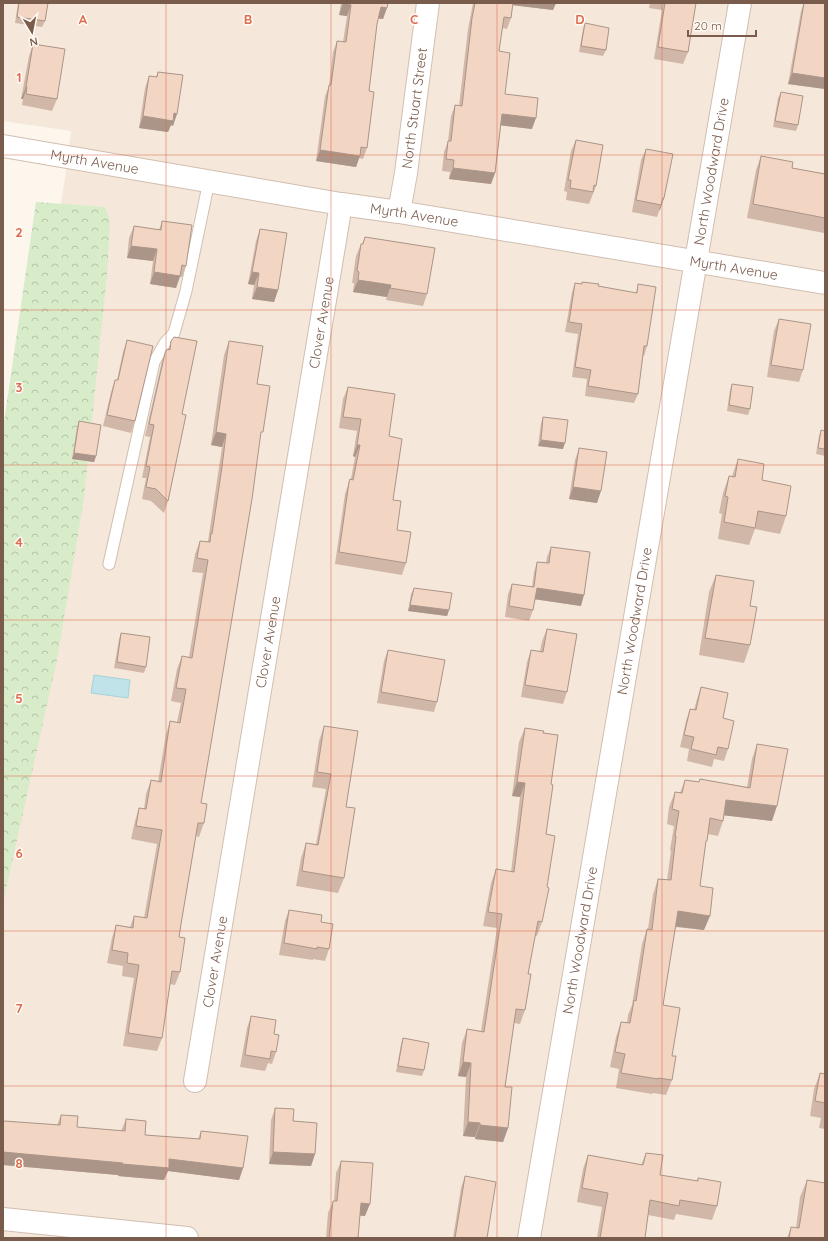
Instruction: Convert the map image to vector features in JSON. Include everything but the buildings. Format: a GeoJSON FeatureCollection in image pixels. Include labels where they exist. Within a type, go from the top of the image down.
{"type":"FeatureCollection","features":[{"type":"Feature","properties":{"kind":"street","name":"North Stuart Street"},"geometry":{"type":"LineString","coordinates":[[399,212],[406,173],[428,3]]}},
{"type":"Feature","properties":{"kind":"street","name":"North Woodward Drive"},"geometry":{"type":"LineString","coordinates":[[529,1238],[740,3]]}},
{"type":"Feature","properties":{"kind":"street","name":"Myrth Avenue"},"geometry":{"type":"LineString","coordinates":[[3,146],[341,204],[399,212],[825,283]]}},
{"type":"Feature","properties":{"kind":"street","name":"Clover Avenue"},"geometry":{"type":"LineString","coordinates":[[195,1081],[341,204]]}},
{"type":"Feature","properties":{"kind":"street"},"geometry":{"type":"LineString","coordinates":[[3,1219],[165,1237],[187,1238]]}},
{"type":"Feature","properties":{"kind":"lane"},"geometry":{"type":"LineString","coordinates":[[109,564],[154,362],[165,343],[174,333],[186,291],[209,181]]}},
{"type":"Feature","properties":{"kind":"shaded area"},"geometry":{"type":"Polygon","coordinates":[[[3,3],[825,3],[825,1238],[3,1238],[3,562],[65,178],[71,131],[3,121],[3,3]]]}},
{"type":"Feature","properties":{"kind":"green space"},"geometry":{"type":"Polygon","coordinates":[[[36,202],[105,207],[110,221],[107,275],[84,498],[57,660],[3,903],[3,429],[36,202]]]}},
{"type":"Feature","properties":{"kind":"water"},"geometry":{"type":"Polygon","coordinates":[[[94,675],[130,680],[128,698],[91,693],[94,675]]]}}]}
